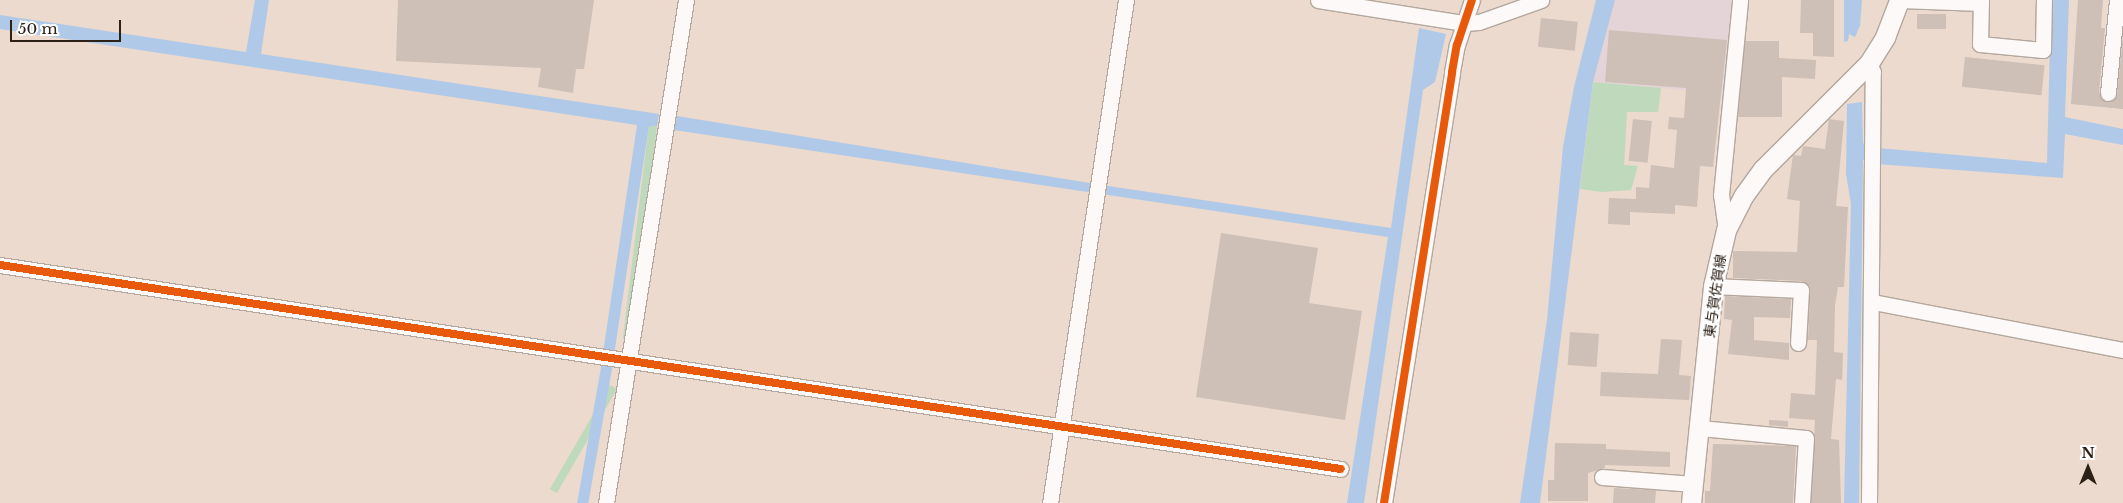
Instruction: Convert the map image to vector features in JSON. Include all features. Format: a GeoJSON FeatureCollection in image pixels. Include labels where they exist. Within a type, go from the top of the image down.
{"type":"FeatureCollection","features":[{"type":"Feature","properties":{"kind":"main road","name":"東与賀佐賀線"},"geometry":{"type":"LineString","coordinates":[[1692,494],[1713,286],[1726,230],[1744,195],[1763,169],[1870,64],[1885,37],[1898,0]]}},
{"type":"Feature","properties":{"kind":"street"},"geometry":{"type":"LineString","coordinates":[[606,503],[615,360],[664,133],[686,0]]}},
{"type":"Feature","properties":{"kind":"street"},"geometry":{"type":"LineString","coordinates":[[1050,503],[1126,0]]}},
{"type":"Feature","properties":{"kind":"street"},"geometry":{"type":"LineString","coordinates":[[1318,0],[1464,22],[1479,22],[1541,0]]}},
{"type":"Feature","properties":{"kind":"street"},"geometry":{"type":"LineString","coordinates":[[1384,503],[1452,72],[1464,22],[1472,0]]}},
{"type":"Feature","properties":{"kind":"street"},"geometry":{"type":"LineString","coordinates":[[1726,230],[1721,195],[1740,0]]}},
{"type":"Feature","properties":{"kind":"street"},"geometry":{"type":"LineString","coordinates":[[1898,0],[1981,1],[1980,44],[2042,50],[2044,0]]}},
{"type":"Feature","properties":{"kind":"street"},"geometry":{"type":"LineString","coordinates":[[2108,93],[2116,0]]}},
{"type":"Feature","properties":{"kind":"street"},"geometry":{"type":"LineString","coordinates":[[1869,503],[1873,72],[1870,64]]}},
{"type":"Feature","properties":{"kind":"street"},"geometry":{"type":"LineString","coordinates":[[0,265],[1061,428],[1341,469]]}},
{"type":"Feature","properties":{"kind":"street"},"geometry":{"type":"LineString","coordinates":[[1713,286],[1801,290],[1798,343]]}},
{"type":"Feature","properties":{"kind":"street"},"geometry":{"type":"LineString","coordinates":[[1872,302],[2123,350]]}},
{"type":"Feature","properties":{"kind":"street"},"geometry":{"type":"LineString","coordinates":[[1700,428],[1806,438],[1802,503]]}},
{"type":"Feature","properties":{"kind":"street"},"geometry":{"type":"LineString","coordinates":[[1602,477],[1692,494]]}},
{"type":"Feature","properties":{"kind":"shaded area"},"geometry":{"type":"Polygon","coordinates":[[[1615,0],[1736,0],[1728,94],[1593,82],[1615,0]]]}},
{"type":"Feature","properties":{"kind":"green space"},"geometry":{"type":"Polygon","coordinates":[[[1593,82],[1661,88],[1658,112],[1627,112],[1624,165],[1638,166],[1631,190],[1602,192],[1580,189],[1593,82]]]}},
{"type":"Feature","properties":{"kind":"green space"},"geometry":{"type":"Polygon","coordinates":[[[649,125],[657,126],[631,339],[623,338],[649,125]]]}},
{"type":"Feature","properties":{"kind":"green space"},"geometry":{"type":"Polygon","coordinates":[[[610,385],[617,389],[557,493],[550,489],[610,385]]]}},
{"type":"Feature","properties":{"kind":"water"},"geometry":{"type":"Polygon","coordinates":[[[255,0],[269,0],[261,54],[659,114],[657,126],[649,126],[614,355],[603,353],[637,125],[0,29],[0,15],[246,52],[255,0]]]}},
{"type":"Feature","properties":{"kind":"water"},"geometry":{"type":"Polygon","coordinates":[[[1596,0],[1615,0],[1593,82],[1540,503],[1520,503],[1547,320],[1563,147],[1574,87],[1596,0]]]}},
{"type":"Feature","properties":{"kind":"water"},"geometry":{"type":"Polygon","coordinates":[[[1844,0],[1862,0],[1860,26],[1855,37],[1849,34],[1848,41],[1844,42],[1844,0]]]}},
{"type":"Feature","properties":{"kind":"water"},"geometry":{"type":"Polygon","coordinates":[[[2051,0],[2069,0],[2065,117],[2123,129],[2123,145],[2065,134],[2063,178],[1877,164],[1878,148],[2047,163],[2051,0]]]}},
{"type":"Feature","properties":{"kind":"water"},"geometry":{"type":"Polygon","coordinates":[[[1419,28],[1446,34],[1435,82],[1423,90],[1364,503],[1347,503],[1388,237],[674,130],[677,116],[1108,186],[1391,228],[1419,28]]]}},
{"type":"Feature","properties":{"kind":"water"},"geometry":{"type":"Polygon","coordinates":[[[1862,102],[1863,143],[1869,150],[1869,157],[1863,160],[1859,503],[1844,503],[1851,204],[1846,174],[1847,104],[1862,102]]]}},
{"type":"Feature","properties":{"kind":"water"},"geometry":{"type":"Polygon","coordinates":[[[602,362],[613,364],[588,503],[577,503],[602,362]]]}},
{"type":"Feature","properties":{"kind":"building"},"geometry":{"type":"Polygon","coordinates":[[[398,0],[594,0],[584,69],[576,69],[573,93],[538,87],[541,68],[396,61],[398,0]]]}},
{"type":"Feature","properties":{"kind":"building"},"geometry":{"type":"Polygon","coordinates":[[[1801,0],[1834,0],[1834,57],[1813,56],[1813,33],[1800,33],[1801,0]]]}},
{"type":"Feature","properties":{"kind":"building"},"geometry":{"type":"Polygon","coordinates":[[[2078,0],[2103,0],[2101,28],[2105,28],[2099,92],[2107,102],[2112,101],[2117,94],[2123,35],[2123,109],[2071,104],[2078,0]]]}},
{"type":"Feature","properties":{"kind":"building"},"geometry":{"type":"Polygon","coordinates":[[[1917,14],[1946,14],[1946,29],[1917,29],[1917,14]]]}},
{"type":"Feature","properties":{"kind":"building"},"geometry":{"type":"Polygon","coordinates":[[[1541,18],[1578,22],[1575,51],[1538,47],[1541,18]]]}},
{"type":"Feature","properties":{"kind":"building"},"geometry":{"type":"Polygon","coordinates":[[[1609,30],[1727,40],[1713,167],[1700,166],[1697,207],[1675,205],[1675,214],[1630,212],[1630,225],[1608,224],[1609,198],[1636,199],[1636,187],[1649,188],[1651,165],[1674,168],[1677,130],[1668,129],[1669,117],[1684,118],[1686,88],[1605,82],[1609,30]]]}},
{"type":"Feature","properties":{"kind":"building"},"geometry":{"type":"Polygon","coordinates":[[[1745,41],[1779,41],[1779,58],[1816,60],[1815,79],[1782,77],[1782,117],[1738,117],[1745,41]]]}},
{"type":"Feature","properties":{"kind":"building"},"geometry":{"type":"Polygon","coordinates":[[[1965,57],[2045,65],[2041,95],[1962,87],[1965,57]]]}},
{"type":"Feature","properties":{"kind":"building"},"geometry":{"type":"Polygon","coordinates":[[[1633,119],[1652,121],[1648,163],[1629,161],[1633,119]]]}},
{"type":"Feature","properties":{"kind":"building"},"geometry":{"type":"Polygon","coordinates":[[[1829,119],[1844,121],[1836,206],[1848,207],[1844,287],[1838,287],[1835,305],[1834,352],[1843,353],[1842,380],[1836,379],[1831,439],[1839,440],[1841,503],[1811,503],[1815,420],[1789,418],[1791,393],[1815,395],[1817,340],[1808,340],[1810,286],[1801,281],[1733,278],[1733,251],[1797,252],[1800,201],[1787,199],[1793,155],[1801,156],[1803,146],[1825,149],[1829,119]]]}},
{"type":"Feature","properties":{"kind":"building"},"geometry":{"type":"Polygon","coordinates":[[[1221,233],[1318,248],[1309,303],[1362,311],[1345,420],[1196,397],[1221,233]]]}},
{"type":"Feature","properties":{"kind":"building"},"geometry":{"type":"Polygon","coordinates":[[[1725,296],[1791,299],[1790,318],[1754,317],[1754,340],[1789,343],[1789,360],[1728,354],[1732,320],[1724,319],[1725,296]]]}},
{"type":"Feature","properties":{"kind":"building"},"geometry":{"type":"Polygon","coordinates":[[[1570,332],[1599,334],[1597,367],[1568,365],[1570,332]]]}},
{"type":"Feature","properties":{"kind":"building"},"geometry":{"type":"Polygon","coordinates":[[[1661,339],[1682,340],[1679,375],[1691,376],[1689,400],[1600,396],[1601,372],[1658,374],[1661,339]]]}},
{"type":"Feature","properties":{"kind":"building"},"geometry":{"type":"Polygon","coordinates":[[[1769,420],[1788,421],[1788,427],[1769,425],[1769,420]]]}},
{"type":"Feature","properties":{"kind":"building"},"geometry":{"type":"Polygon","coordinates":[[[1555,443],[1606,444],[1606,449],[1670,452],[1670,467],[1605,465],[1605,468],[1588,473],[1588,501],[1548,501],[1548,480],[1554,480],[1555,443]]]}},
{"type":"Feature","properties":{"kind":"building"},"geometry":{"type":"Polygon","coordinates":[[[1713,444],[1796,446],[1793,503],[1705,503],[1705,491],[1710,491],[1713,444]]]}},
{"type":"Feature","properties":{"kind":"building"},"geometry":{"type":"Polygon","coordinates":[[[1614,488],[1656,490],[1655,503],[1613,503],[1614,488]]]}},
{"type":"Feature","properties":{"kind":"cycle path"},"geometry":{"type":"LineString","coordinates":[[1384,503],[1452,72],[1457,45],[1472,0]]}},
{"type":"Feature","properties":{"kind":"cycle path"},"geometry":{"type":"LineString","coordinates":[[0,265],[1341,469]]}}]}
